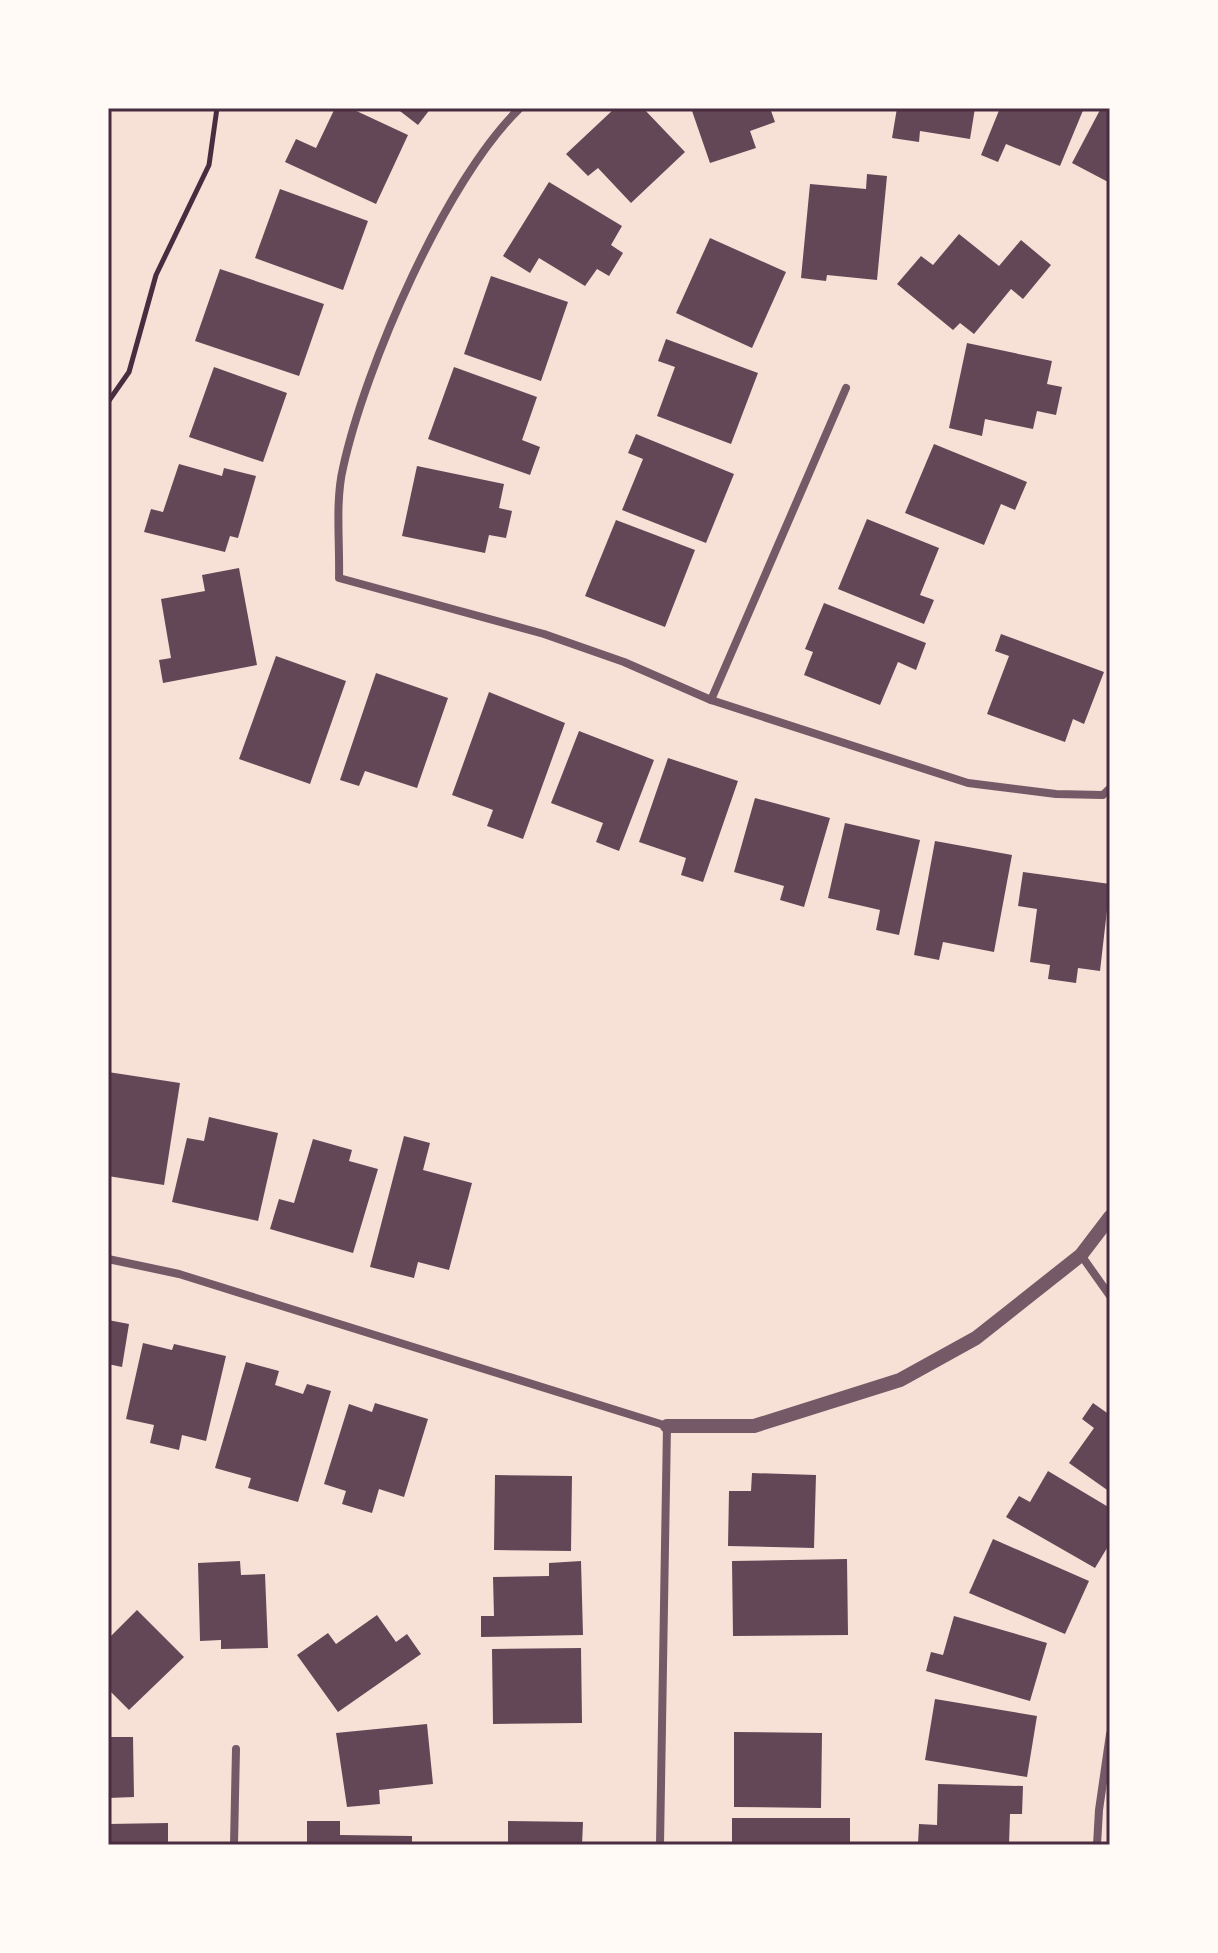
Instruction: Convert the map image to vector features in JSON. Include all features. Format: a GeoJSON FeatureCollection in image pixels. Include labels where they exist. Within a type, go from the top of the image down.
{"type":"FeatureCollection","features":[{"type":"Feature","properties":{"kind":"street"},"geometry":{"type":"LineString","coordinates":[[520,108],[504,124],[440,219],[376,362],[342,470],[339,578],[544,634],[624,662],[711,700],[968,783],[1056,794],[1103,795],[1110,788]]}},
{"type":"Feature","properties":{"kind":"street"},"geometry":{"type":"LineString","coordinates":[[711,700],[846,388]]}},
{"type":"Feature","properties":{"kind":"street"},"geometry":{"type":"LineString","coordinates":[[108,1259],[179,1274],[667,1426],[754,1426],[900,1380],[976,1338],[1081,1255],[1110,1217]]}},
{"type":"Feature","properties":{"kind":"street"},"geometry":{"type":"LineString","coordinates":[[1081,1255],[1110,1296]]}},
{"type":"Feature","properties":{"kind":"street"},"geometry":{"type":"LineString","coordinates":[[660,1845],[667,1426]]}},
{"type":"Feature","properties":{"kind":"street"},"geometry":{"type":"LineString","coordinates":[[1097,1845],[1110,1734]]}},
{"type":"Feature","properties":{"kind":"street"},"geometry":{"type":"LineString","coordinates":[[234,1845],[236,1749]]}},
{"type":"Feature","properties":{"kind":"path"},"geometry":{"type":"LineString","coordinates":[[108,402],[129,372],[156,275],[209,165],[217,108]]}},
{"type":"Feature","properties":{"kind":"building"},"geometry":{"type":"Polygon","coordinates":[[[335,108],[350,108],[408,135],[376,204],[285,162],[296,139],[316,148],[335,108]]]}},
{"type":"Feature","properties":{"kind":"building"},"geometry":{"type":"Polygon","coordinates":[[[396,108],[431,108],[418,125],[396,108]]]}},
{"type":"Feature","properties":{"kind":"building"},"geometry":{"type":"Polygon","coordinates":[[[615,108],[643,108],[685,152],[631,203],[598,168],[588,176],[566,154],[615,108]]]}},
{"type":"Feature","properties":{"kind":"building"},"geometry":{"type":"Polygon","coordinates":[[[691,108],[770,108],[775,122],[750,131],[756,148],[710,163],[691,108]]]}},
{"type":"Feature","properties":{"kind":"building"},"geometry":{"type":"Polygon","coordinates":[[[897,108],[975,108],[970,139],[920,131],[919,142],[892,138],[897,108]]]}},
{"type":"Feature","properties":{"kind":"building"},"geometry":{"type":"Polygon","coordinates":[[[1000,108],[1084,108],[1060,166],[1006,144],[998,162],[981,155],[1000,108]]]}},
{"type":"Feature","properties":{"kind":"building"},"geometry":{"type":"Polygon","coordinates":[[[1101,108],[1110,108],[1110,183],[1072,163],[1101,108]]]}},
{"type":"Feature","properties":{"kind":"building"},"geometry":{"type":"Polygon","coordinates":[[[867,174],[887,176],[877,280],[827,275],[826,281],[801,278],[810,184],[866,189],[867,174]]]}},
{"type":"Feature","properties":{"kind":"building"},"geometry":{"type":"Polygon","coordinates":[[[549,182],[622,226],[611,245],[623,253],[609,276],[597,269],[585,286],[539,258],[530,273],[503,256],[549,182]]]}},
{"type":"Feature","properties":{"kind":"building"},"geometry":{"type":"Polygon","coordinates":[[[280,189],[368,221],[343,290],[255,258],[280,189]]]}},
{"type":"Feature","properties":{"kind":"building"},"geometry":{"type":"Polygon","coordinates":[[[959,234],[999,266],[1021,240],[1051,265],[1023,299],[1011,289],[974,334],[960,323],[953,330],[897,284],[921,256],[933,265],[959,234]]]}},
{"type":"Feature","properties":{"kind":"building"},"geometry":{"type":"Polygon","coordinates":[[[710,238],[786,272],[752,348],[676,313],[710,238]]]}},
{"type":"Feature","properties":{"kind":"building"},"geometry":{"type":"Polygon","coordinates":[[[220,269],[324,304],[299,376],[195,341],[220,269]]]}},
{"type":"Feature","properties":{"kind":"building"},"geometry":{"type":"Polygon","coordinates":[[[491,276],[568,302],[541,381],[464,354],[491,276]]]}},
{"type":"Feature","properties":{"kind":"building"},"geometry":{"type":"Polygon","coordinates":[[[666,339],[758,373],[731,444],[657,416],[675,367],[658,361],[666,339]]]}},
{"type":"Feature","properties":{"kind":"building"},"geometry":{"type":"Polygon","coordinates":[[[967,343],[1052,361],[1047,384],[1062,387],[1056,415],[1037,411],[1033,429],[985,419],[982,436],[949,428],[967,343]]]}},
{"type":"Feature","properties":{"kind":"building"},"geometry":{"type":"Polygon","coordinates":[[[214,367],[287,393],[263,462],[189,437],[214,367]]]}},
{"type":"Feature","properties":{"kind":"building"},"geometry":{"type":"Polygon","coordinates":[[[454,367],[537,397],[522,440],[540,447],[530,475],[428,439],[454,367]]]}},
{"type":"Feature","properties":{"kind":"building"},"geometry":{"type":"Polygon","coordinates":[[[636,434],[734,474],[706,543],[622,510],[643,459],[628,453],[636,434]]]}},
{"type":"Feature","properties":{"kind":"building"},"geometry":{"type":"Polygon","coordinates":[[[934,444],[1027,482],[1015,510],[1001,504],[984,545],[905,513],[934,444]]]}},
{"type":"Feature","properties":{"kind":"building"},"geometry":{"type":"Polygon","coordinates":[[[179,464],[222,476],[224,468],[256,476],[238,538],[230,536],[225,552],[144,532],[151,509],[163,512],[179,464]]]}},
{"type":"Feature","properties":{"kind":"building"},"geometry":{"type":"Polygon","coordinates":[[[417,466],[504,484],[499,508],[512,511],[506,538],[489,535],[485,553],[402,536],[417,466]]]}},
{"type":"Feature","properties":{"kind":"building"},"geometry":{"type":"Polygon","coordinates":[[[867,519],[939,548],[920,595],[934,600],[924,624],[838,589],[867,519]]]}},
{"type":"Feature","properties":{"kind":"building"},"geometry":{"type":"Polygon","coordinates":[[[616,520],[695,550],[665,627],[585,596],[616,520]]]}},
{"type":"Feature","properties":{"kind":"building"},"geometry":{"type":"Polygon","coordinates":[[[239,568],[257,665],[163,683],[159,660],[171,658],[161,599],[205,591],[202,575],[239,568]]]}},
{"type":"Feature","properties":{"kind":"building"},"geometry":{"type":"Polygon","coordinates":[[[824,603],[926,643],[916,670],[898,662],[880,705],[804,675],[813,652],[805,649],[824,603]]]}},
{"type":"Feature","properties":{"kind":"building"},"geometry":{"type":"Polygon","coordinates":[[[1001,634],[1104,672],[1084,724],[1073,719],[1065,742],[987,714],[1009,656],[995,651],[1001,634]]]}},
{"type":"Feature","properties":{"kind":"building"},"geometry":{"type":"Polygon","coordinates":[[[276,656],[346,681],[310,784],[239,759],[276,656]]]}},
{"type":"Feature","properties":{"kind":"building"},"geometry":{"type":"Polygon","coordinates":[[[376,673],[448,698],[417,788],[365,771],[359,786],[340,780],[376,673]]]}},
{"type":"Feature","properties":{"kind":"building"},"geometry":{"type":"Polygon","coordinates":[[[489,692],[565,723],[523,839],[487,826],[493,810],[452,795],[489,692]]]}},
{"type":"Feature","properties":{"kind":"building"},"geometry":{"type":"Polygon","coordinates":[[[579,731],[654,760],[619,851],[596,842],[603,823],[551,803],[579,731]]]}},
{"type":"Feature","properties":{"kind":"building"},"geometry":{"type":"Polygon","coordinates":[[[668,758],[738,781],[703,882],[681,875],[686,858],[639,842],[668,758]]]}},
{"type":"Feature","properties":{"kind":"building"},"geometry":{"type":"Polygon","coordinates":[[[755,798],[830,818],[804,907],[780,900],[784,886],[734,872],[755,798]]]}},
{"type":"Feature","properties":{"kind":"building"},"geometry":{"type":"Polygon","coordinates":[[[845,823],[920,840],[899,935],[876,930],[880,910],[828,898],[845,823]]]}},
{"type":"Feature","properties":{"kind":"building"},"geometry":{"type":"Polygon","coordinates":[[[935,841],[1012,855],[994,952],[943,942],[939,960],[914,955],[935,841]]]}},
{"type":"Feature","properties":{"kind":"building"},"geometry":{"type":"Polygon","coordinates":[[[1023,872],[1110,884],[1100,971],[1078,968],[1076,983],[1048,979],[1050,965],[1030,962],[1037,909],[1018,906],[1023,872]]]}},
{"type":"Feature","properties":{"kind":"building"},"geometry":{"type":"Polygon","coordinates":[[[108,1072],[180,1083],[164,1185],[108,1176],[108,1072]]]}},
{"type":"Feature","properties":{"kind":"building"},"geometry":{"type":"Polygon","coordinates":[[[209,1117],[278,1133],[258,1221],[172,1202],[187,1138],[204,1141],[209,1117]]]}},
{"type":"Feature","properties":{"kind":"building"},"geometry":{"type":"Polygon","coordinates":[[[404,1136],[430,1143],[423,1170],[472,1183],[449,1270],[418,1262],[414,1278],[370,1267],[404,1136]]]}},
{"type":"Feature","properties":{"kind":"building"},"geometry":{"type":"Polygon","coordinates":[[[313,1139],[352,1150],[349,1161],[378,1169],[353,1253],[270,1229],[279,1199],[294,1203],[313,1139]]]}},
{"type":"Feature","properties":{"kind":"building"},"geometry":{"type":"Polygon","coordinates":[[[108,1320],[129,1324],[122,1367],[108,1364],[108,1320]]]}},
{"type":"Feature","properties":{"kind":"building"},"geometry":{"type":"Polygon","coordinates":[[[143,1343],[172,1350],[174,1344],[226,1356],[206,1441],[182,1435],[179,1450],[150,1443],[154,1425],[126,1419],[143,1343]]]}},
{"type":"Feature","properties":{"kind":"building"},"geometry":{"type":"Polygon","coordinates":[[[246,1362],[279,1371],[275,1385],[303,1394],[307,1384],[331,1391],[298,1502],[248,1488],[251,1478],[215,1468],[246,1362]]]}},
{"type":"Feature","properties":{"kind":"building"},"geometry":{"type":"Polygon","coordinates":[[[375,1403],[428,1419],[404,1497],[379,1489],[372,1513],[342,1504],[346,1491],[324,1484],[349,1404],[372,1412],[375,1403]]]}},
{"type":"Feature","properties":{"kind":"building"},"geometry":{"type":"Polygon","coordinates":[[[1093,1403],[1110,1415],[1110,1492],[1069,1463],[1094,1428],[1082,1419],[1093,1403]]]}},
{"type":"Feature","properties":{"kind":"building"},"geometry":{"type":"Polygon","coordinates":[[[1048,1471],[1110,1508],[1110,1543],[1095,1568],[1006,1517],[1019,1496],[1030,1502],[1048,1471]]]}},
{"type":"Feature","properties":{"kind":"building"},"geometry":{"type":"Polygon","coordinates":[[[752,1473],[816,1475],[814,1548],[728,1546],[729,1491],[751,1491],[752,1473]]]}},
{"type":"Feature","properties":{"kind":"building"},"geometry":{"type":"Polygon","coordinates":[[[495,1475],[572,1476],[571,1551],[494,1550],[495,1475]]]}},
{"type":"Feature","properties":{"kind":"building"},"geometry":{"type":"Polygon","coordinates":[[[993,1539],[1089,1581],[1065,1634],[969,1593],[993,1539]]]}},
{"type":"Feature","properties":{"kind":"building"},"geometry":{"type":"Polygon","coordinates":[[[847,1559],[848,1635],[733,1636],[732,1561],[847,1559]]]}},
{"type":"Feature","properties":{"kind":"building"},"geometry":{"type":"Polygon","coordinates":[[[240,1561],[241,1575],[265,1574],[268,1648],[221,1649],[221,1640],[200,1641],[198,1563],[240,1561]]]}},
{"type":"Feature","properties":{"kind":"building"},"geometry":{"type":"Polygon","coordinates":[[[581,1561],[583,1635],[481,1637],[481,1616],[494,1616],[493,1577],[549,1576],[549,1563],[581,1561]]]}},
{"type":"Feature","properties":{"kind":"building"},"geometry":{"type":"Polygon","coordinates":[[[137,1610],[184,1657],[129,1710],[108,1689],[108,1639],[137,1610]]]}},
{"type":"Feature","properties":{"kind":"building"},"geometry":{"type":"Polygon","coordinates":[[[377,1615],[396,1642],[407,1634],[421,1654],[338,1712],[297,1655],[328,1633],[336,1644],[377,1615]]]}},
{"type":"Feature","properties":{"kind":"building"},"geometry":{"type":"Polygon","coordinates":[[[954,1616],[1047,1643],[1030,1701],[926,1671],[931,1652],[943,1655],[954,1616]]]}},
{"type":"Feature","properties":{"kind":"building"},"geometry":{"type":"Polygon","coordinates":[[[581,1648],[582,1723],[493,1724],[492,1649],[581,1648]]]}},
{"type":"Feature","properties":{"kind":"building"},"geometry":{"type":"Polygon","coordinates":[[[935,1699],[1037,1716],[1027,1777],[925,1760],[935,1699]]]}},
{"type":"Feature","properties":{"kind":"building"},"geometry":{"type":"Polygon","coordinates":[[[427,1724],[433,1784],[379,1790],[380,1804],[347,1807],[336,1733],[427,1724]]]}},
{"type":"Feature","properties":{"kind":"building"},"geometry":{"type":"Polygon","coordinates":[[[734,1732],[822,1733],[821,1808],[734,1807],[734,1732]]]}},
{"type":"Feature","properties":{"kind":"building"},"geometry":{"type":"Polygon","coordinates":[[[108,1737],[133,1737],[134,1797],[108,1798],[108,1737]]]}},
{"type":"Feature","properties":{"kind":"building"},"geometry":{"type":"Polygon","coordinates":[[[938,1784],[1023,1786],[1022,1814],[1010,1814],[1009,1845],[918,1844],[919,1824],[937,1825],[938,1784]]]}},
{"type":"Feature","properties":{"kind":"building"},"geometry":{"type":"Polygon","coordinates":[[[732,1818],[850,1818],[850,1845],[732,1845],[732,1818]]]}},
{"type":"Feature","properties":{"kind":"building"},"geometry":{"type":"Polygon","coordinates":[[[307,1821],[340,1821],[340,1835],[412,1836],[412,1845],[307,1845],[307,1821]]]}},
{"type":"Feature","properties":{"kind":"building"},"geometry":{"type":"Polygon","coordinates":[[[508,1821],[583,1822],[582,1845],[508,1845],[508,1821]]]}},
{"type":"Feature","properties":{"kind":"building"},"geometry":{"type":"Polygon","coordinates":[[[168,1823],[168,1845],[108,1845],[108,1824],[168,1823]]]}}]}
